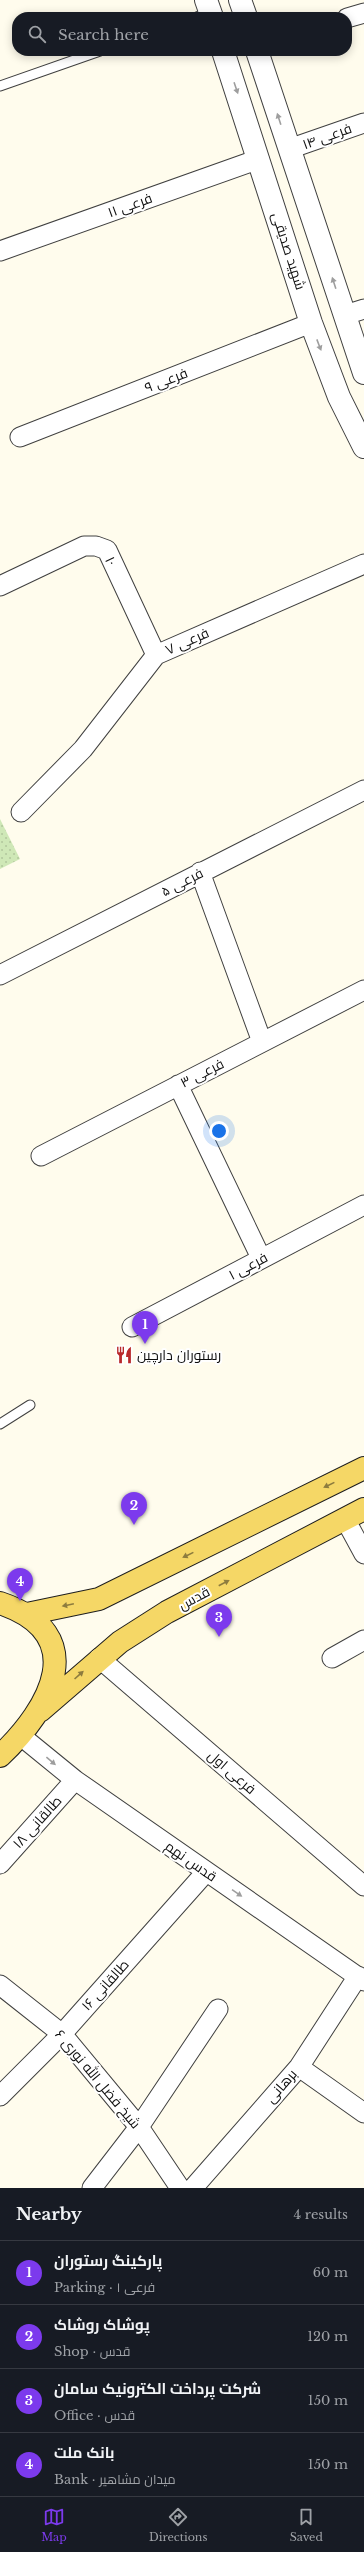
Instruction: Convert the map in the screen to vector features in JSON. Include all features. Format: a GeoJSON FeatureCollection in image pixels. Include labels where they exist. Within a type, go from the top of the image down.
{"type":"FeatureCollection","features":[{"type":"Feature","properties":{"kind":"main road"},"geometry":{"type":"LineString","coordinates":[[27,1614],[99,1598],[364,1468]]}},
{"type":"Feature","properties":{"kind":"main road","name":"قدس"},"geometry":{"type":"LineString","coordinates":[[40,1711],[100,1658],[167,1612],[355,1514]]}},
{"type":"Feature","properties":{"kind":"main road"},"geometry":{"type":"LineString","coordinates":[[0,1603],[27,1614],[40,1626],[52,1642],[54,1660],[54,1678],[40,1711],[21,1736],[0,1756]]}},
{"type":"Feature","properties":{"kind":"street"},"geometry":{"type":"LineString","coordinates":[[240,0],[244,12]]}},
{"type":"Feature","properties":{"kind":"street"},"geometry":{"type":"LineString","coordinates":[[352,17],[364,13]]}},
{"type":"Feature","properties":{"kind":"street","name":"شهید صدیقی"},"geometry":{"type":"LineString","coordinates":[[225,56],[260,159],[311,323],[339,397],[364,447]]}},
{"type":"Feature","properties":{"kind":"street"},"geometry":{"type":"LineString","coordinates":[[259,56],[289,150],[354,312],[364,373]]}},
{"type":"Feature","properties":{"kind":"street","name":"فرعی ۱۴"},"geometry":{"type":"LineString","coordinates":[[289,150],[364,122]]}},
{"type":"Feature","properties":{"kind":"street"},"geometry":{"type":"LineString","coordinates":[[260,159],[289,150]]}},
{"type":"Feature","properties":{"kind":"street","name":"فرعی ۱۱"},"geometry":{"type":"LineString","coordinates":[[0,251],[260,159]]}},
{"type":"Feature","properties":{"kind":"street","name":"فرعی ۹"},"geometry":{"type":"LineString","coordinates":[[20,437],[311,323]]}},
{"type":"Feature","properties":{"kind":"street","name":"۱۰"},"geometry":{"type":"LineString","coordinates":[[0,586],[84,546],[96,546],[106,550],[156,654]]}},
{"type":"Feature","properties":{"kind":"street","name":"فرعی ۷"},"geometry":{"type":"LineString","coordinates":[[21,812],[83,749],[156,654],[364,564]]}},
{"type":"Feature","properties":{"kind":"street","name":"فرعی ۵"},"geometry":{"type":"LineString","coordinates":[[0,975],[200,872],[364,790]]}},
{"type":"Feature","properties":{"kind":"street"},"geometry":{"type":"LineString","coordinates":[[200,872],[262,1042]]}},
{"type":"Feature","properties":{"kind":"street","name":"فرعی ۳"},"geometry":{"type":"LineString","coordinates":[[40,1156],[364,990]]}},
{"type":"Feature","properties":{"kind":"street"},"geometry":{"type":"LineString","coordinates":[[178,1085],[261,1258]]}},
{"type":"Feature","properties":{"kind":"street","name":"فرعی ۱"},"geometry":{"type":"LineString","coordinates":[[132,1327],[364,1205]]}},
{"type":"Feature","properties":{"kind":"street"},"geometry":{"type":"LineString","coordinates":[[355,1514],[364,1554]]}},
{"type":"Feature","properties":{"kind":"street"},"geometry":{"type":"LineString","coordinates":[[332,1658],[364,1640]]}},
{"type":"Feature","properties":{"kind":"street","name":"فرعی اول"},"geometry":{"type":"LineString","coordinates":[[100,1658],[364,1886]]}},
{"type":"Feature","properties":{"kind":"street","name":"قدس نهم"},"geometry":{"type":"LineString","coordinates":[[21,1736],[75,1780],[206,1872],[362,1974]]}},
{"type":"Feature","properties":{"kind":"street","name":"طالقانی ۱۸"},"geometry":{"type":"LineString","coordinates":[[0,1864],[75,1780]]}},
{"type":"Feature","properties":{"kind":"street","name":"طالقانی ۱۶"},"geometry":{"type":"LineString","coordinates":[[0,2096],[62,2034],[206,1872]]}},
{"type":"Feature","properties":{"kind":"street","name":"برهانی"},"geometry":{"type":"LineString","coordinates":[[193,2188],[299,2067],[362,1974]]}},
{"type":"Feature","properties":{"kind":"street","name":"شیخ فضل الله نوری ۶"},"geometry":{"type":"LineString","coordinates":[[0,1985],[62,2034],[138,2127],[180,2188]]}},
{"type":"Feature","properties":{"kind":"street"},"geometry":{"type":"LineString","coordinates":[[92,2188],[138,2127],[218,2009]]}},
{"type":"Feature","properties":{"kind":"street"},"geometry":{"type":"LineString","coordinates":[[299,2067],[364,2113]]}},
{"type":"Feature","properties":{"kind":"lane"},"geometry":{"type":"LineString","coordinates":[[0,86],[86,56]]}},
{"type":"Feature","properties":{"kind":"lane"},"geometry":{"type":"LineString","coordinates":[[0,1424],[30,1404]]}},
{"type":"Feature","properties":{"kind":"green space"},"geometry":{"type":"Polygon","coordinates":[[[0,819],[20,859],[0,869],[0,819]]]}},
{"type":"Feature","properties":{"kind":"place","name":"پارکینگ رستوران"},"geometry":{"type":"Point","coordinates":[145,1344]}},
{"type":"Feature","properties":{"kind":"place","name":"رستوران دارچین"},"geometry":{"type":"Point","coordinates":[124,1355]}},
{"type":"Feature","properties":{"kind":"place","name":"پوشاک روشاک"},"geometry":{"type":"Point","coordinates":[134,1525]}},
{"type":"Feature","properties":{"kind":"place","name":"بانک ملت"},"geometry":{"type":"Point","coordinates":[20,1601]}},
{"type":"Feature","properties":{"kind":"place","name":"شرکت پرداخت الکترونیک سامان"},"geometry":{"type":"Point","coordinates":[219,1637]}}]}
